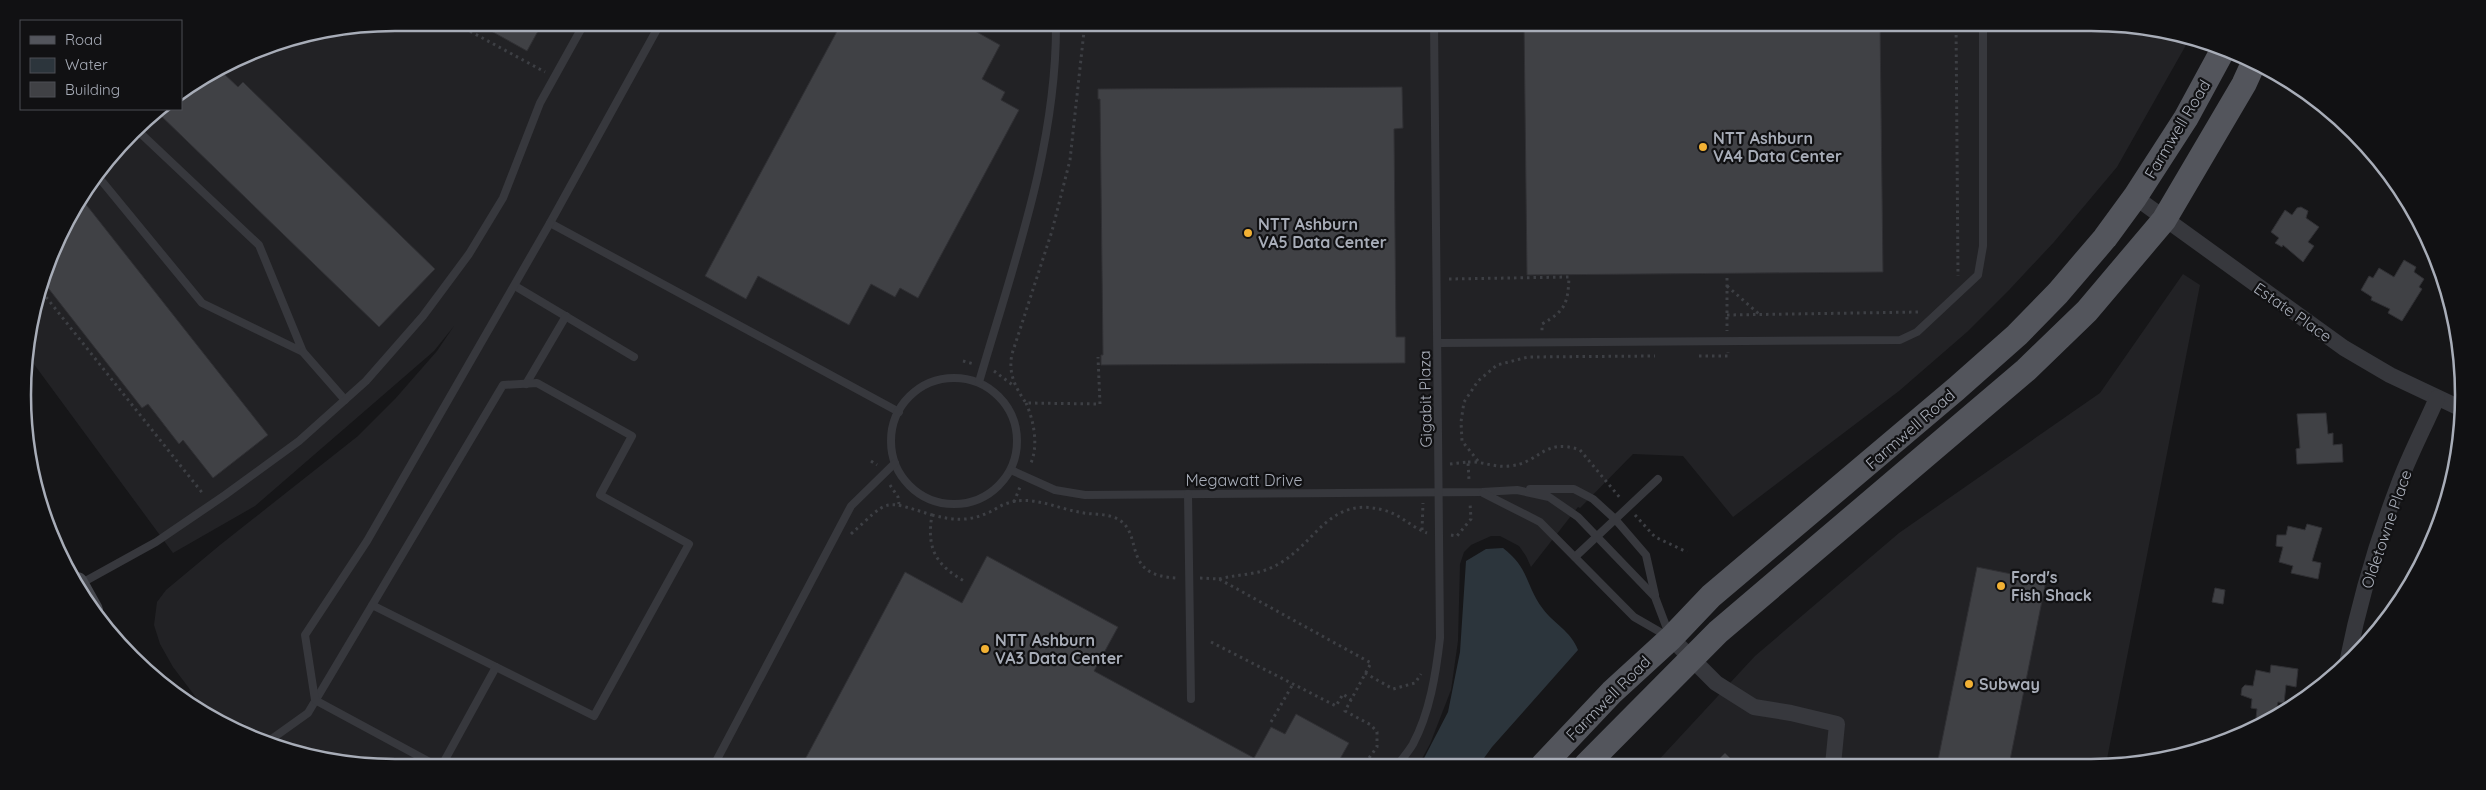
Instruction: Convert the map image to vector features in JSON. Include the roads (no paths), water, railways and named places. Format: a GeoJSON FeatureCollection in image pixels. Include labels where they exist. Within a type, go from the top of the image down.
{"type":"FeatureCollection","features":[{"type":"Feature","properties":{"kind":"main road","name":"Farmwell Road"},"geometry":{"type":"LineString","coordinates":[[1549,759],[1612,692],[1671,638],[1711,596],[1872,462],[2017,335],[2058,293],[2136,198],[2186,118],[2220,55]]}},
{"type":"Feature","properties":{"kind":"main road","name":"Farmwell Road"},"geometry":{"type":"LineString","coordinates":[[1592,759],[1693,660],[1718,632],[2026,370],[2087,311],[2164,220],[2244,84],[2251,69]]}},
{"type":"Feature","properties":{"kind":"street","name":"Estate Place"},"geometry":{"type":"LineString","coordinates":[[2136,198],[2344,348],[2455,406]]}},
{"type":"Feature","properties":{"kind":"street","name":"Oldetowne Place"},"geometry":{"type":"LineString","coordinates":[[2350,650],[2375,552],[2398,485],[2437,398]]}},
{"type":"Feature","properties":{"kind":"street"},"geometry":{"type":"LineString","coordinates":[[1671,638],[1716,683],[1754,707],[1791,713],[1837,724],[1834,759]]}},
{"type":"Feature","properties":{"kind":"lane"},"geometry":{"type":"LineString","coordinates":[[83,582],[156,542],[211,505],[299,441],[366,381],[423,316],[469,254],[503,198],[540,103],[580,31]]}},
{"type":"Feature","properties":{"kind":"lane"},"geometry":{"type":"LineString","coordinates":[[315,700],[305,635],[367,541],[515,286],[656,31]]}},
{"type":"Feature","properties":{"kind":"lane"},"geometry":{"type":"LineString","coordinates":[[979,382],[1040,166],[1052,108],[1056,31]]}},
{"type":"Feature","properties":{"kind":"lane","name":"Gigabit Plaza"},"geometry":{"type":"LineString","coordinates":[[1402,759],[1413,744],[1435,680],[1440,638],[1440,466],[1434,31]]}},
{"type":"Feature","properties":{"kind":"lane"},"geometry":{"type":"LineString","coordinates":[[1438,343],[1900,340],[1917,332],[1978,275],[1984,246],[1983,31]]}},
{"type":"Feature","properties":{"kind":"lane"},"geometry":{"type":"LineString","coordinates":[[142,134],[259,245],[303,352],[345,400]]}},
{"type":"Feature","properties":{"kind":"lane"},"geometry":{"type":"LineString","coordinates":[[101,181],[202,303],[303,352]]}},
{"type":"Feature","properties":{"kind":"lane"},"geometry":{"type":"LineString","coordinates":[[550,223],[899,412]]}},
{"type":"Feature","properties":{"kind":"lane"},"geometry":{"type":"LineString","coordinates":[[515,286],[634,357]]}},
{"type":"Feature","properties":{"kind":"lane"},"geometry":{"type":"LineString","coordinates":[[526,384],[566,316]]}},
{"type":"Feature","properties":{"kind":"lane"},"geometry":{"type":"LineString","coordinates":[[958,378],[979,382],[996,394],[1010,410],[1016,429],[1017,450],[1011,470],[998,487],[981,499],[961,504],[947,503],[921,495],[905,481],[895,463],[891,442],[894,421],[904,403],[919,388],[938,380],[958,378]]}},
{"type":"Feature","properties":{"kind":"lane"},"geometry":{"type":"LineString","coordinates":[[274,737],[308,713],[315,700],[372,605],[504,385],[537,383],[632,436],[600,495],[689,544],[594,716],[372,605]]}},
{"type":"Feature","properties":{"kind":"lane"},"geometry":{"type":"LineString","coordinates":[[717,759],[851,506],[895,463]]}},
{"type":"Feature","properties":{"kind":"lane","name":"Megawatt Drive"},"geometry":{"type":"LineString","coordinates":[[1011,470],[1055,490],[1085,495],[1482,492],[1517,490]]}},
{"type":"Feature","properties":{"kind":"lane"},"geometry":{"type":"LineString","coordinates":[[1575,557],[1658,479]]}},
{"type":"Feature","properties":{"kind":"lane"},"geometry":{"type":"LineString","coordinates":[[1517,490],[1574,489],[1593,499],[1615,519],[1646,555],[1656,597],[1671,638]]}},
{"type":"Feature","properties":{"kind":"lane"},"geometry":{"type":"LineString","coordinates":[[1517,490],[1549,497],[1578,517],[1656,597]]}},
{"type":"Feature","properties":{"kind":"lane"},"geometry":{"type":"LineString","coordinates":[[1482,492],[1540,522],[1634,617],[1671,638]]}},
{"type":"Feature","properties":{"kind":"lane"},"geometry":{"type":"LineString","coordinates":[[1188,494],[1191,699]]}},
{"type":"Feature","properties":{"kind":"lane"},"geometry":{"type":"LineString","coordinates":[[444,759],[496,667]]}},
{"type":"Feature","properties":{"kind":"lane"},"geometry":{"type":"LineString","coordinates":[[315,700],[425,759]]}},
{"type":"Feature","properties":{"kind":"water"},"geometry":{"type":"Polygon","coordinates":[[[1503,548],[1512,556],[1523,570],[1543,609],[1567,633],[1578,650],[1483,759],[1424,759],[1448,712],[1460,652],[1466,561],[1486,549],[1503,548]]]}},
{"type":"Feature","properties":{"kind":"place","name":"NTT Ashburn VA4 Data Center"},"geometry":{"type":"Point","coordinates":[1703,147]}},
{"type":"Feature","properties":{"kind":"place","name":"NTT Ashburn VA5 Data Center"},"geometry":{"type":"Point","coordinates":[1248,233]}},
{"type":"Feature","properties":{"kind":"place","name":"Ford's Fish Shack"},"geometry":{"type":"Point","coordinates":[2001,586]}},
{"type":"Feature","properties":{"kind":"place","name":"NTT Ashburn VA3 Data Center"},"geometry":{"type":"Point","coordinates":[985,649]}},
{"type":"Feature","properties":{"kind":"place","name":"Subway"},"geometry":{"type":"Point","coordinates":[1969,684]}}]}
